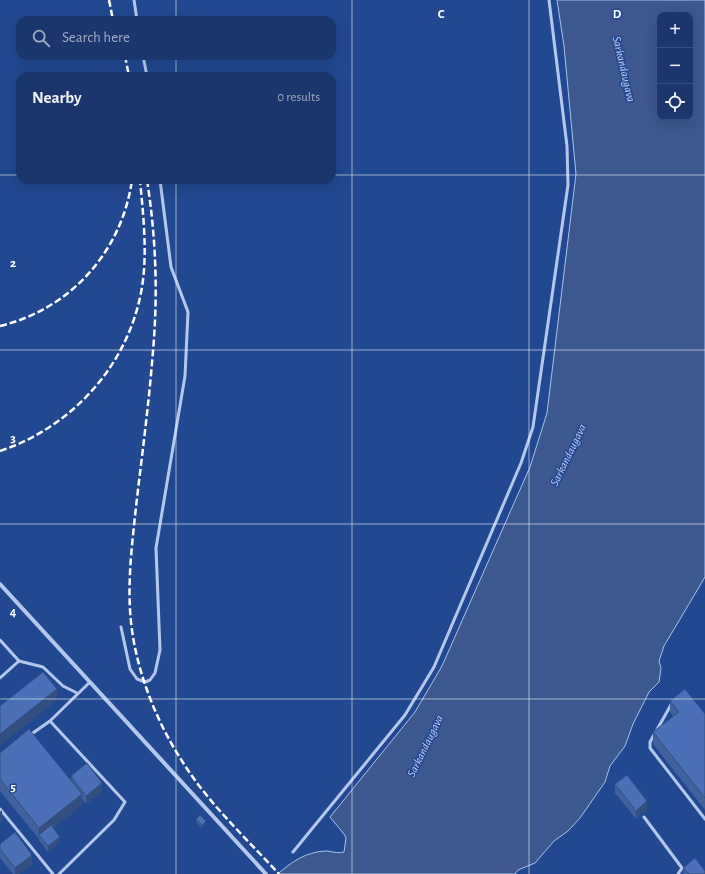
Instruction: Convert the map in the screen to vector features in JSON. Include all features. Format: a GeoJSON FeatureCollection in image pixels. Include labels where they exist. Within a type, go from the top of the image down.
{"type":"FeatureCollection","features":[{"type":"Feature","properties":{"kind":"street"},"geometry":{"type":"LineString","coordinates":[[0,584],[266,874]]}},
{"type":"Feature","properties":{"kind":"lane"},"geometry":{"type":"LineString","coordinates":[[134,0],[136,16]]}},
{"type":"Feature","properties":{"kind":"lane"},"geometry":{"type":"LineString","coordinates":[[293,852],[405,715],[434,667],[521,463],[533,427],[568,185],[567,146],[549,0]]}},
{"type":"Feature","properties":{"kind":"lane"},"geometry":{"type":"LineString","coordinates":[[144,60],[146,72]]}},
{"type":"Feature","properties":{"kind":"lane"},"geometry":{"type":"LineString","coordinates":[[121,627],[130,669],[137,680],[145,682],[150,680],[156,673],[160,650],[156,548],[186,376],[188,312],[171,267],[161,184]]}},
{"type":"Feature","properties":{"kind":"lane"},"geometry":{"type":"LineString","coordinates":[[0,640],[19,661],[43,667],[63,686],[77,693]]}},
{"type":"Feature","properties":{"kind":"lane"},"geometry":{"type":"LineString","coordinates":[[0,678],[19,661]]}},
{"type":"Feature","properties":{"kind":"lane"},"geometry":{"type":"LineString","coordinates":[[25,739],[50,721],[90,682]]}},
{"type":"Feature","properties":{"kind":"lane"},"geometry":{"type":"LineString","coordinates":[[674,699],[650,742],[650,748],[705,819]]}},
{"type":"Feature","properties":{"kind":"lane"},"geometry":{"type":"LineString","coordinates":[[50,721],[125,802],[114,820],[59,874]]}},
{"type":"Feature","properties":{"kind":"lane"},"geometry":{"type":"LineString","coordinates":[[0,809],[53,874]]}},
{"type":"Feature","properties":{"kind":"lane"},"geometry":{"type":"LineString","coordinates":[[644,817],[682,868],[678,874]]}},
{"type":"Feature","properties":{"kind":"water","name":"Sarkandaugava"},"geometry":{"type":"Polygon","coordinates":[[[557,0],[705,0],[705,577],[664,646],[659,661],[661,668],[659,682],[649,692],[633,724],[625,746],[610,766],[605,782],[580,818],[568,831],[554,841],[535,863],[518,870],[515,874],[278,874],[288,865],[311,853],[325,851],[339,853],[344,852],[346,838],[330,817],[415,712],[442,666],[530,467],[547,413],[576,174],[564,46],[557,0]]]}},
{"type":"Feature","properties":{"kind":"building"},"geometry":{"type":"Polygon","coordinates":[[[43,672],[57,689],[0,734],[0,706],[43,672]]]}},
{"type":"Feature","properties":{"kind":"building"},"geometry":{"type":"Polygon","coordinates":[[[685,689],[705,714],[705,798],[653,732],[679,712],[670,701],[685,689]]]}},
{"type":"Feature","properties":{"kind":"building"},"geometry":{"type":"Polygon","coordinates":[[[29,729],[82,794],[39,828],[0,779],[0,753],[29,729]]]}},
{"type":"Feature","properties":{"kind":"building"},"geometry":{"type":"Polygon","coordinates":[[[87,763],[102,783],[86,796],[71,776],[87,763]]]}},
{"type":"Feature","properties":{"kind":"building"},"geometry":{"type":"Polygon","coordinates":[[[627,775],[647,801],[636,811],[615,784],[627,775]]]}},
{"type":"Feature","properties":{"kind":"building"},"geometry":{"type":"Polygon","coordinates":[[[200,815],[206,821],[202,825],[196,819],[200,815]]]}},
{"type":"Feature","properties":{"kind":"building"},"geometry":{"type":"Polygon","coordinates":[[[51,825],[60,837],[48,846],[39,835],[51,825]]]}},
{"type":"Feature","properties":{"kind":"building"},"geometry":{"type":"Polygon","coordinates":[[[15,832],[32,855],[15,868],[0,849],[0,844],[15,832]]]}},
{"type":"Feature","properties":{"kind":"building"},"geometry":{"type":"Polygon","coordinates":[[[695,858],[705,871],[705,874],[689,874],[683,868],[695,858]]]}},
{"type":"Feature","properties":{"kind":"railway"},"geometry":{"type":"LineString","coordinates":[[109,0],[112,16]]}},
{"type":"Feature","properties":{"kind":"railway"},"geometry":{"type":"LineString","coordinates":[[126,60],[128,72]]}},
{"type":"Feature","properties":{"kind":"railway"},"geometry":{"type":"LineString","coordinates":[[0,326],[26,318],[49,306],[70,291],[89,273],[105,253],[117,230],[126,206],[131,184]]}},
{"type":"Feature","properties":{"kind":"railway"},"geometry":{"type":"LineString","coordinates":[[0,451],[27,440],[53,425],[76,407],[96,386],[113,363],[127,337],[137,309],[143,280],[145,255],[140,184]]}},
{"type":"Feature","properties":{"kind":"railway"},"geometry":{"type":"LineString","coordinates":[[148,184],[154,244],[156,287],[155,330],[150,390],[130,564],[131,622],[137,658],[142,677],[156,712],[182,761],[215,806],[279,874]]}}]}
